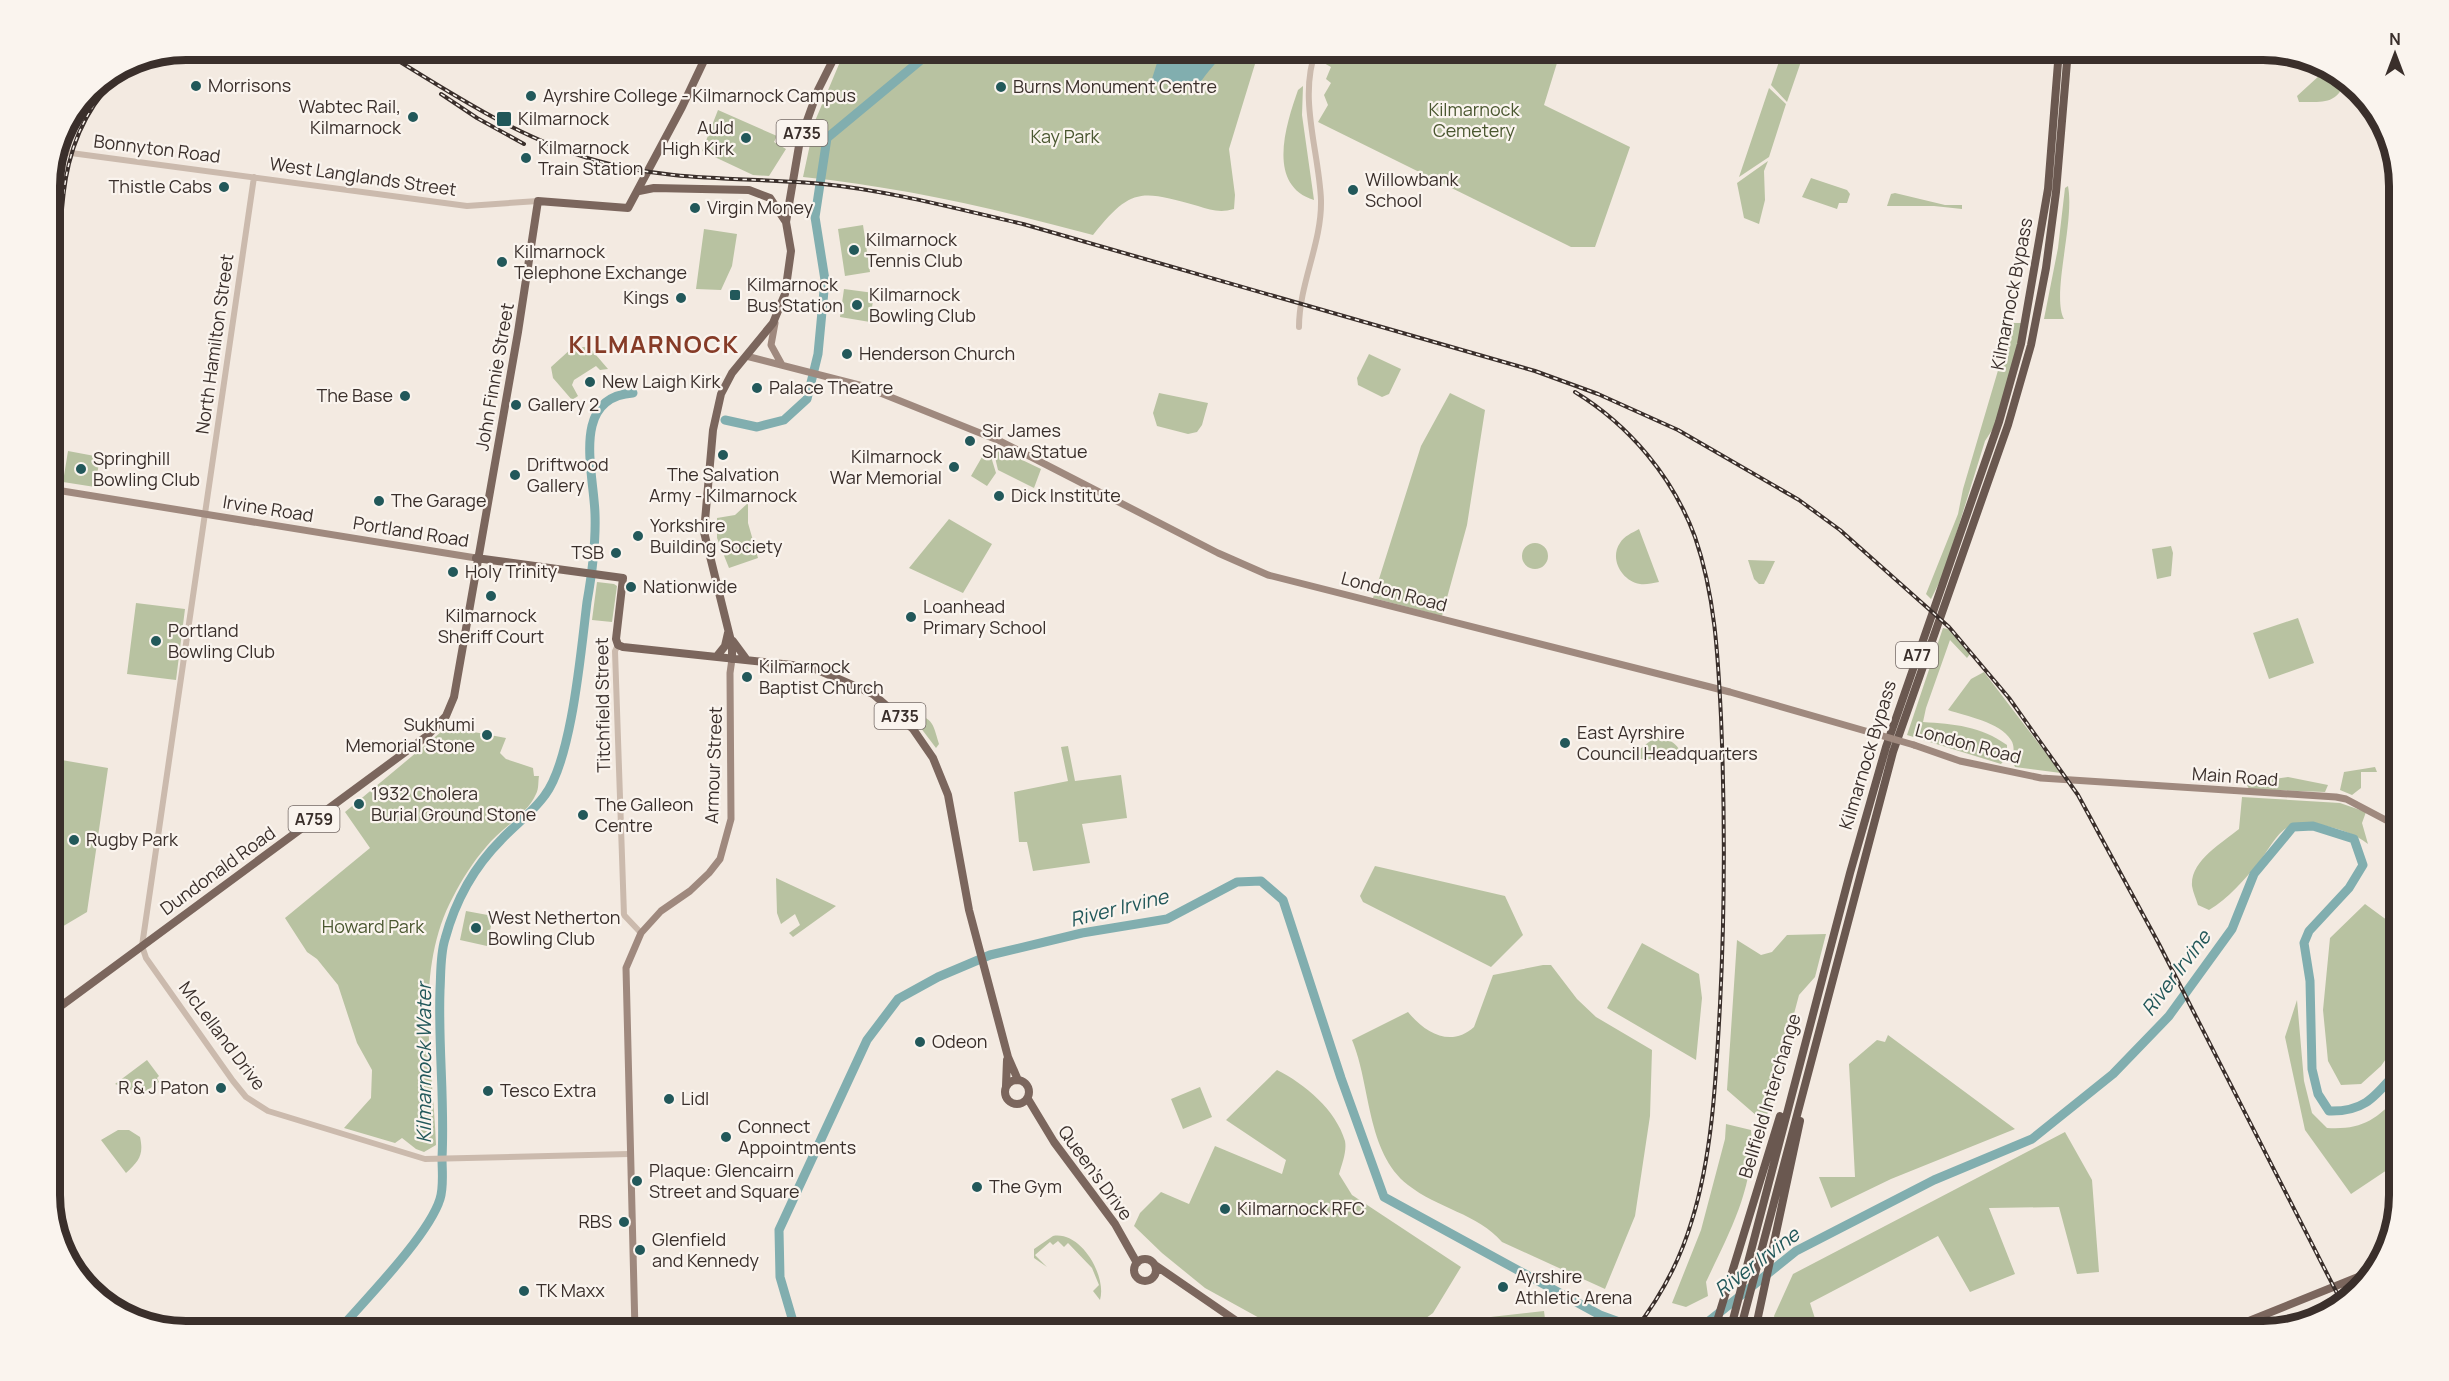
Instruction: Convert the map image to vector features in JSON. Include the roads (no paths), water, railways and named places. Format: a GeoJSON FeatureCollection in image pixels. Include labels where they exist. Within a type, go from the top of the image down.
{"type":"FeatureCollection","features":[{"type":"Feature","properties":{"kind":"highway","name":"Kilmarnock Bypass"},"geometry":{"type":"LineString","coordinates":[[1743,1321],[1886,747],[1999,422],[2021,344],[2037,268],[2048,189],[2057,60]]}},
{"type":"Feature","properties":{"kind":"highway","name":"Kilmarnock Bypass"},"geometry":{"type":"LineString","coordinates":[[1733,1321],[1749,1256],[1893,752],[2008,425],[2031,345],[2046,268],[2055,203],[2067,60]]}},
{"type":"Feature","properties":{"kind":"highway","name":"Bellfield Interchange"},"geometry":{"type":"LineString","coordinates":[[1718,1321],[1822,999]]}},
{"type":"Feature","properties":{"kind":"highway","name":"A77"},"geometry":{"type":"LineString","coordinates":[[1757,1321],[1822,999]]}},
{"type":"Feature","properties":{"kind":"main road"},"geometry":{"type":"LineString","coordinates":[[538,201],[628,208],[639,191],[705,60]]}},
{"type":"Feature","properties":{"kind":"main road","name":"A735"},"geometry":{"type":"LineString","coordinates":[[732,659],[728,632],[707,552],[703,518],[721,393],[732,373],[778,314],[791,265],[786,222],[800,140],[818,90],[833,60]]}},
{"type":"Feature","properties":{"kind":"main road","name":"A735"},"geometry":{"type":"LineString","coordinates":[[639,191],[654,188],[748,190],[770,198],[786,222]]}},
{"type":"Feature","properties":{"kind":"main road","name":"John Finnie Street"},"geometry":{"type":"LineString","coordinates":[[477,558],[482,540],[538,201]]}},
{"type":"Feature","properties":{"kind":"main road"},"geometry":{"type":"LineString","coordinates":[[778,314],[771,345],[782,365]]}},
{"type":"Feature","properties":{"kind":"main road","name":"London Road"},"geometry":{"type":"LineString","coordinates":[[746,356],[872,388],[1000,441],[1218,554],[1268,575],[1730,692],[1993,769],[2062,780]]}},
{"type":"Feature","properties":{"kind":"main road","name":"Irvine Road"},"geometry":{"type":"LineString","coordinates":[[60,491],[340,536]]}},
{"type":"Feature","properties":{"kind":"main road","name":"Portland Road"},"geometry":{"type":"LineString","coordinates":[[340,536],[477,558]]}},
{"type":"Feature","properties":{"kind":"main road"},"geometry":{"type":"LineString","coordinates":[[482,540],[487,555],[492,560]]}},
{"type":"Feature","properties":{"kind":"main road"},"geometry":{"type":"LineString","coordinates":[[477,558],[492,560]]}},
{"type":"Feature","properties":{"kind":"main road","name":"Dundonald Road"},"geometry":{"type":"LineString","coordinates":[[60,1007],[438,726],[446,716],[454,697],[477,558]]}},
{"type":"Feature","properties":{"kind":"main road","name":"Titchfield Street"},"geometry":{"type":"LineString","coordinates":[[492,560],[623,579],[616,639],[618,645]]}},
{"type":"Feature","properties":{"kind":"main road"},"geometry":{"type":"LineString","coordinates":[[717,656],[725,646],[728,632]]}},
{"type":"Feature","properties":{"kind":"main road","name":"A735"},"geometry":{"type":"LineString","coordinates":[[728,632],[747,660]]}},
{"type":"Feature","properties":{"kind":"main road","name":"A735"},"geometry":{"type":"LineString","coordinates":[[618,645],[811,667],[833,674],[873,693],[913,729],[933,758],[948,795],[977,939],[1008,1057],[1018,1080],[1029,1088],[1028,1099]]}},
{"type":"Feature","properties":{"kind":"main road","name":"Armour Street"},"geometry":{"type":"LineString","coordinates":[[635,1321],[628,1132],[626,977],[629,959],[641,933],[661,911],[690,891],[720,859],[731,819],[730,673],[732,659]]}},
{"type":"Feature","properties":{"kind":"main road","name":"Main Road"},"geometry":{"type":"LineString","coordinates":[[2062,780],[2336,797],[2346,799],[2389,822]]}},
{"type":"Feature","properties":{"kind":"main road","name":"A735"},"geometry":{"type":"LineString","coordinates":[[1008,1057],[1005,1096],[1010,1103],[1017,1105]]}},
{"type":"Feature","properties":{"kind":"main road"},"geometry":{"type":"LineString","coordinates":[[1006,1086],[1018,1080]]}},
{"type":"Feature","properties":{"kind":"main road"},"geometry":{"type":"LineString","coordinates":[[1017,1105],[1028,1099]]}},
{"type":"Feature","properties":{"kind":"main road","name":"Queen's Drive"},"geometry":{"type":"LineString","coordinates":[[1028,1099],[1039,1120],[1126,1243],[1137,1263]]}},
{"type":"Feature","properties":{"kind":"main road","name":"Queen's Drive"},"geometry":{"type":"LineString","coordinates":[[1017,1105],[1039,1120]]}},
{"type":"Feature","properties":{"kind":"main road","name":"Queen's Drive"},"geometry":{"type":"LineString","coordinates":[[1126,1243],[1146,1260]]}},
{"type":"Feature","properties":{"kind":"main road"},"geometry":{"type":"LineString","coordinates":[[1137,1263],[1146,1260]]}},
{"type":"Feature","properties":{"kind":"main road","name":"A735"},"geometry":{"type":"LineString","coordinates":[[1146,1260],[1235,1321]]}},
{"type":"Feature","properties":{"kind":"main road","name":"A735"},"geometry":{"type":"LineString","coordinates":[[1137,1263],[1135,1269],[1138,1278],[1143,1281],[1177,1282]]}},
{"type":"Feature","properties":{"kind":"main road"},"geometry":{"type":"LineString","coordinates":[[1151,1280],[1155,1275],[1155,1265]]}},
{"type":"Feature","properties":{"kind":"main road"},"geometry":{"type":"LineString","coordinates":[[2251,1321],[2358,1277]]}},
{"type":"Feature","properties":{"kind":"street"},"geometry":{"type":"LineString","coordinates":[[1299,327],[1299,307],[1319,221],[1321,202],[1310,121],[1310,80],[1314,60]]}},
{"type":"Feature","properties":{"kind":"street","name":"Bonnyton Road"},"geometry":{"type":"LineString","coordinates":[[65,152],[254,177]]}},
{"type":"Feature","properties":{"kind":"street","name":"West Langlands Street"},"geometry":{"type":"LineString","coordinates":[[254,177],[467,206],[538,201]]}},
{"type":"Feature","properties":{"kind":"street","name":"North Hamilton Street"},"geometry":{"type":"LineString","coordinates":[[141,946],[254,177]]}},
{"type":"Feature","properties":{"kind":"street","name":"Titchfield Street"},"geometry":{"type":"LineString","coordinates":[[618,645],[615,651],[624,915],[641,933]]}},
{"type":"Feature","properties":{"kind":"street","name":"McLelland Drive"},"geometry":{"type":"LineString","coordinates":[[141,946],[146,958],[228,1074],[246,1097],[256,1105],[413,1156],[434,1160],[629,1154]]}},
{"type":"Feature","properties":{"kind":"water"},"geometry":{"type":"Polygon","coordinates":[[[1158,60],[1218,60],[1200,83],[1151,82],[1158,60]]]}},
{"type":"Feature","properties":{"kind":"waterway","name":"Kilmarnock Water"},"geometry":{"type":"LineString","coordinates":[[725,420],[757,427],[784,420],[807,399],[818,354],[825,280],[815,217],[827,138],[921,60]]}},
{"type":"Feature","properties":{"kind":"waterway","name":"Kilmarnock Water"},"geometry":{"type":"LineString","coordinates":[[347,1321],[410,1248],[434,1214],[440,1199],[443,1116],[440,1011],[443,945],[454,912],[474,873],[491,850],[545,795],[562,756],[574,703],[593,558],[595,514],[590,459],[593,422],[600,408],[613,398],[633,393]]}},
{"type":"Feature","properties":{"kind":"waterway","name":"River Irvine"},"geometry":{"type":"LineString","coordinates":[[1709,1321],[1796,1251],[1934,1180],[2032,1139],[2113,1074],[2169,1016],[2232,929],[2254,874],[2293,827],[2313,826],[2354,839],[2363,865],[2349,888],[2309,931],[2304,943],[2310,981],[2312,1069],[2318,1094],[2329,1111],[2342,1111],[2352,1109],[2369,1100],[2389,1081]]}},
{"type":"Feature","properties":{"kind":"waterway","name":"River Irvine"},"geometry":{"type":"LineString","coordinates":[[792,1321],[780,1277],[779,1230],[867,1040],[898,999],[938,977],[990,955],[1082,933],[1167,919],[1237,882],[1261,881],[1283,900],[1341,1078],[1384,1197],[1600,1315],[1616,1321]]}},
{"type":"Feature","properties":{"kind":"railway"},"geometry":{"type":"LineString","coordinates":[[397,60],[514,128],[569,152],[598,161],[625,168],[681,176],[823,184],[924,201],[1023,224],[1535,371],[1598,394],[1678,430],[1799,500],[1840,530],[1949,627],[2009,698],[2078,795],[2159,944],[2338,1296]]}},
{"type":"Feature","properties":{"kind":"railway"},"geometry":{"type":"LineString","coordinates":[[60,352],[63,201],[70,161],[83,124],[106,90],[114,82]]}},
{"type":"Feature","properties":{"kind":"railway"},"geometry":{"type":"LineString","coordinates":[[441,94],[477,118],[524,144]]}},
{"type":"Feature","properties":{"kind":"railway"},"geometry":{"type":"LineString","coordinates":[[1575,392],[1613,420],[1647,454],[1662,473],[1686,515],[1695,537],[1707,581],[1718,671],[1723,789],[1724,897],[1719,1032],[1709,1141],[1699,1194],[1682,1250],[1661,1292],[1641,1321]]}},
{"type":"Feature","properties":{"kind":"place","name":"Morrisons"},"geometry":{"type":"Point","coordinates":[196,86]}},
{"type":"Feature","properties":{"kind":"place","name":"Burns Monument Centre"},"geometry":{"type":"Point","coordinates":[1001,87]}},
{"type":"Feature","properties":{"kind":"place","name":"Ayrshire College - Kilmarnock Campus"},"geometry":{"type":"Point","coordinates":[531,96]}},
{"type":"Feature","properties":{"kind":"place","name":"Wabtec Rail, Kilmarnock"},"geometry":{"type":"Point","coordinates":[413,117]}},
{"type":"Feature","properties":{"kind":"place","name":"Kilmarnock"},"geometry":{"type":"Point","coordinates":[504,119]}},
{"type":"Feature","properties":{"kind":"place","name":"Auld High Kirk"},"geometry":{"type":"Point","coordinates":[746,138]}},
{"type":"Feature","properties":{"kind":"place","name":"Kilmarnock Train Station"},"geometry":{"type":"Point","coordinates":[526,158]}},
{"type":"Feature","properties":{"kind":"place","name":"Thistle Cabs"},"geometry":{"type":"Point","coordinates":[224,187]}},
{"type":"Feature","properties":{"kind":"place","name":"Willowbank School"},"geometry":{"type":"Point","coordinates":[1353,190]}},
{"type":"Feature","properties":{"kind":"place","name":"Virgin Money"},"geometry":{"type":"Point","coordinates":[695,208]}},
{"type":"Feature","properties":{"kind":"place","name":"Kilmarnock Tennis Club"},"geometry":{"type":"Point","coordinates":[854,250]}},
{"type":"Feature","properties":{"kind":"place","name":"Kilmarnock Telephone Exchange"},"geometry":{"type":"Point","coordinates":[502,262]}},
{"type":"Feature","properties":{"kind":"place","name":"Kilmarnock Bus Station"},"geometry":{"type":"Point","coordinates":[735,295]}},
{"type":"Feature","properties":{"kind":"place","name":"Kings"},"geometry":{"type":"Point","coordinates":[681,298]}},
{"type":"Feature","properties":{"kind":"place","name":"Kilmarnock Bowling Club"},"geometry":{"type":"Point","coordinates":[857,305]}},
{"type":"Feature","properties":{"kind":"place","name":"Henderson Church"},"geometry":{"type":"Point","coordinates":[847,354]}},
{"type":"Feature","properties":{"kind":"place","name":"New Laigh Kirk"},"geometry":{"type":"Point","coordinates":[590,382]}},
{"type":"Feature","properties":{"kind":"place","name":"Palace Theatre"},"geometry":{"type":"Point","coordinates":[757,388]}},
{"type":"Feature","properties":{"kind":"place","name":"The Base"},"geometry":{"type":"Point","coordinates":[405,396]}},
{"type":"Feature","properties":{"kind":"place","name":"Gallery 2"},"geometry":{"type":"Point","coordinates":[516,405]}},
{"type":"Feature","properties":{"kind":"place","name":"Sir James Shaw Statue"},"geometry":{"type":"Point","coordinates":[970,441]}},
{"type":"Feature","properties":{"kind":"place","name":"The Salvation Army - Kilmarnock"},"geometry":{"type":"Point","coordinates":[723,455]}},
{"type":"Feature","properties":{"kind":"place","name":"Kilmarnock War Memorial"},"geometry":{"type":"Point","coordinates":[954,467]}},
{"type":"Feature","properties":{"kind":"place","name":"Springhill Bowling Club"},"geometry":{"type":"Point","coordinates":[81,469]}},
{"type":"Feature","properties":{"kind":"place","name":"Driftwood Gallery"},"geometry":{"type":"Point","coordinates":[515,475]}},
{"type":"Feature","properties":{"kind":"place","name":"Dick Institute"},"geometry":{"type":"Point","coordinates":[999,496]}},
{"type":"Feature","properties":{"kind":"place","name":"The Garage"},"geometry":{"type":"Point","coordinates":[379,501]}},
{"type":"Feature","properties":{"kind":"place","name":"Yorkshire Building Society"},"geometry":{"type":"Point","coordinates":[638,536]}},
{"type":"Feature","properties":{"kind":"place","name":"TSB"},"geometry":{"type":"Point","coordinates":[616,553]}},
{"type":"Feature","properties":{"kind":"place","name":"Holy Trinity"},"geometry":{"type":"Point","coordinates":[453,572]}},
{"type":"Feature","properties":{"kind":"place","name":"Nationwide"},"geometry":{"type":"Point","coordinates":[631,587]}},
{"type":"Feature","properties":{"kind":"place","name":"Kilmarnock Sheriff Court"},"geometry":{"type":"Point","coordinates":[491,596]}},
{"type":"Feature","properties":{"kind":"place","name":"Loanhead Primary School"},"geometry":{"type":"Point","coordinates":[911,617]}},
{"type":"Feature","properties":{"kind":"place","name":"Portland Bowling Club"},"geometry":{"type":"Point","coordinates":[156,641]}},
{"type":"Feature","properties":{"kind":"place","name":"Kilmarnock Baptist Church"},"geometry":{"type":"Point","coordinates":[747,677]}},
{"type":"Feature","properties":{"kind":"place","name":"Sukhumi Memorial Stone"},"geometry":{"type":"Point","coordinates":[487,735]}},
{"type":"Feature","properties":{"kind":"place","name":"East Ayrshire Council Headquarters"},"geometry":{"type":"Point","coordinates":[1565,743]}},
{"type":"Feature","properties":{"kind":"place","name":"1932 Cholera Burial Ground Stone"},"geometry":{"type":"Point","coordinates":[359,804]}},
{"type":"Feature","properties":{"kind":"place","name":"The Galleon Centre"},"geometry":{"type":"Point","coordinates":[583,815]}},
{"type":"Feature","properties":{"kind":"place","name":"Rugby Park"},"geometry":{"type":"Point","coordinates":[74,840]}},
{"type":"Feature","properties":{"kind":"place","name":"West Netherton Bowling Club"},"geometry":{"type":"Point","coordinates":[476,928]}},
{"type":"Feature","properties":{"kind":"place","name":"Odeon"},"geometry":{"type":"Point","coordinates":[920,1042]}},
{"type":"Feature","properties":{"kind":"place","name":"R & J Paton"},"geometry":{"type":"Point","coordinates":[221,1088]}},
{"type":"Feature","properties":{"kind":"place","name":"Tesco Extra"},"geometry":{"type":"Point","coordinates":[488,1091]}},
{"type":"Feature","properties":{"kind":"place","name":"Lidl"},"geometry":{"type":"Point","coordinates":[669,1099]}},
{"type":"Feature","properties":{"kind":"place","name":"Connect Appointments"},"geometry":{"type":"Point","coordinates":[726,1137]}},
{"type":"Feature","properties":{"kind":"place","name":"Plaque: Glencairn Street and Square"},"geometry":{"type":"Point","coordinates":[637,1181]}},
{"type":"Feature","properties":{"kind":"place","name":"The Gym"},"geometry":{"type":"Point","coordinates":[977,1187]}},
{"type":"Feature","properties":{"kind":"place","name":"Kilmarnock RFC"},"geometry":{"type":"Point","coordinates":[1225,1209]}},
{"type":"Feature","properties":{"kind":"place","name":"RBS"},"geometry":{"type":"Point","coordinates":[624,1222]}},
{"type":"Feature","properties":{"kind":"place","name":"Glenfield and Kennedy"},"geometry":{"type":"Point","coordinates":[640,1250]}},
{"type":"Feature","properties":{"kind":"place","name":"Ayrshire Athletic Arena"},"geometry":{"type":"Point","coordinates":[1503,1287]}},
{"type":"Feature","properties":{"kind":"place","name":"TK Maxx"},"geometry":{"type":"Point","coordinates":[524,1291]}},
{"type":"Feature","properties":{"kind":"district","name":"KILMARNOCK"},"geometry":{"type":"Point","coordinates":[654,345]}},
{"type":"Feature","properties":{"kind":"park label","name":"Kilmarnock Cemetery"},"geometry":{"type":"Point","coordinates":[1474,120]}},
{"type":"Feature","properties":{"kind":"park label","name":"Kay Park"},"geometry":{"type":"Point","coordinates":[1065,137]}},
{"type":"Feature","properties":{"kind":"park label","name":"Howard Park"},"geometry":{"type":"Point","coordinates":[373,927]}}]}
